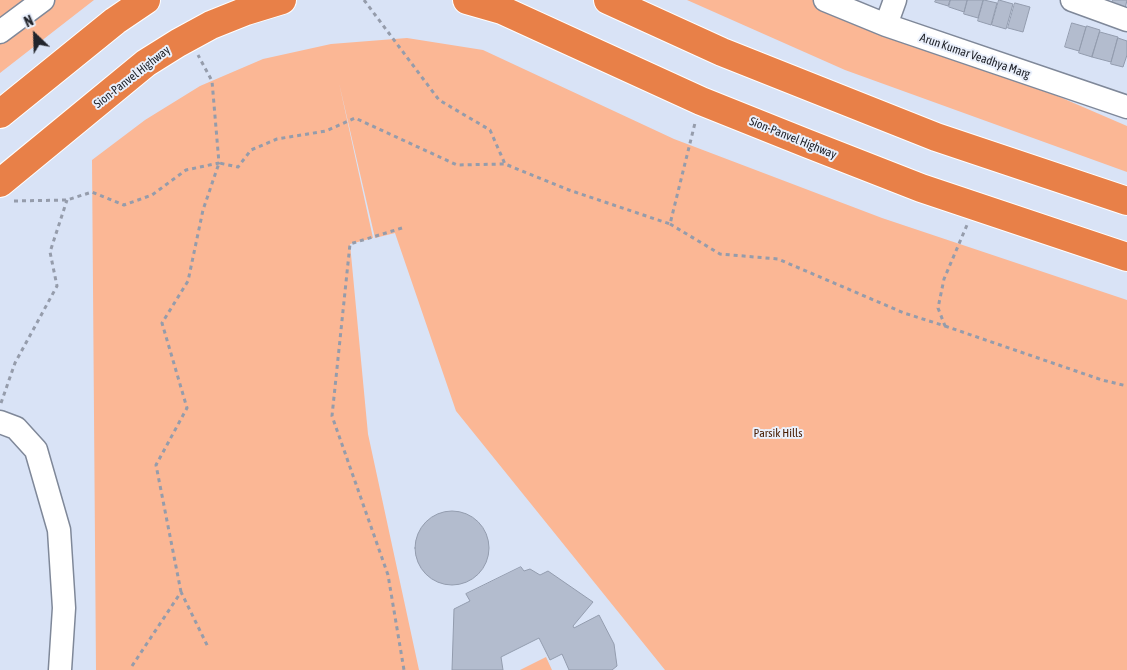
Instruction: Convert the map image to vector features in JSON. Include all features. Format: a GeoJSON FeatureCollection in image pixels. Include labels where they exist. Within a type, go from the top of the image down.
{"type":"FeatureCollection","features":[{"type":"Feature","properties":{"kind":"highway"},"geometry":{"type":"LineString","coordinates":[[0,114],[115,21],[146,0]]}},
{"type":"Feature","properties":{"kind":"highway","name":"Sion-Panvel Highway"},"geometry":{"type":"LineString","coordinates":[[5,192],[146,63],[211,25],[246,11],[282,0]]}},
{"type":"Feature","properties":{"kind":"highway","name":"Sion-Panvel Highway"},"geometry":{"type":"LineString","coordinates":[[467,0],[502,10],[701,100],[815,147],[921,188],[1127,257]]}},
{"type":"Feature","properties":{"kind":"highway"},"geometry":{"type":"LineString","coordinates":[[608,0],[722,52],[908,126],[1127,201]]}},
{"type":"Feature","properties":{"kind":"street"},"geometry":{"type":"LineString","coordinates":[[0,32],[43,0]]}},
{"type":"Feature","properties":{"kind":"street","name":"Arun Kumar Veadhya Marg"},"geometry":{"type":"LineString","coordinates":[[825,0],[886,25],[1127,107]]}},
{"type":"Feature","properties":{"kind":"street"},"geometry":{"type":"LineString","coordinates":[[886,25],[895,0]]}},
{"type":"Feature","properties":{"kind":"street"},"geometry":{"type":"LineString","coordinates":[[1072,0],[1127,20]]}},
{"type":"Feature","properties":{"kind":"street"},"geometry":{"type":"LineString","coordinates":[[0,422],[16,428],[36,450],[59,530],[64,608],[60,670]]}},
{"type":"Feature","properties":{"kind":"path"},"geometry":{"type":"LineString","coordinates":[[364,0],[439,100],[490,130],[505,164]]}},
{"type":"Feature","properties":{"kind":"path"},"geometry":{"type":"LineString","coordinates":[[188,37],[212,81],[219,163],[203,210],[188,281],[162,323],[187,408],[156,465],[181,592],[208,647]]}},
{"type":"Feature","properties":{"kind":"path"},"geometry":{"type":"LineString","coordinates":[[5,192],[67,200],[92,192],[124,205],[152,195],[186,170],[219,163],[238,167],[251,150],[276,139],[326,131],[355,118],[457,165],[505,164],[569,190],[670,224],[720,254],[778,259],[904,313],[1102,380],[1127,386]]}},
{"type":"Feature","properties":{"kind":"path"},"geometry":{"type":"LineString","coordinates":[[670,224],[694,129]]}},
{"type":"Feature","properties":{"kind":"path"},"geometry":{"type":"LineString","coordinates":[[0,406],[14,363],[57,286],[50,252],[67,200]]}},
{"type":"Feature","properties":{"kind":"path"},"geometry":{"type":"LineString","coordinates":[[402,228],[350,244],[332,416],[388,575],[404,670]]}},
{"type":"Feature","properties":{"kind":"path"},"geometry":{"type":"LineString","coordinates":[[945,326],[938,308],[944,279],[957,251]]}},
{"type":"Feature","properties":{"kind":"path"},"geometry":{"type":"LineString","coordinates":[[132,666],[181,592]]}},
{"type":"Feature","properties":{"kind":"green space"},"geometry":{"type":"Polygon","coordinates":[[[0,0],[94,0],[0,73],[0,0]]]}},
{"type":"Feature","properties":{"kind":"green space"},"geometry":{"type":"Polygon","coordinates":[[[687,0],[835,0],[1127,126],[1127,172],[845,70],[687,0]]]}},
{"type":"Feature","properties":{"kind":"green space","name":"Parsik Hills"},"geometry":{"type":"Polygon","coordinates":[[[407,38],[483,50],[674,139],[882,218],[1127,300],[1127,670],[665,670],[456,411],[395,233],[375,238],[339,83],[373,238],[350,244],[368,434],[419,670],[96,670],[92,160],[145,120],[200,86],[263,59],[331,44],[407,38]]]}},
{"type":"Feature","properties":{"kind":"green space"},"geometry":{"type":"Polygon","coordinates":[[[546,657],[552,670],[520,670],[546,657]]]}},
{"type":"Feature","properties":{"kind":"building"},"geometry":{"type":"Polygon","coordinates":[[[936,0],[950,0],[948,6],[935,2],[936,0]]]}},
{"type":"Feature","properties":{"kind":"building"},"geometry":{"type":"Polygon","coordinates":[[[951,0],[967,0],[964,12],[949,7],[951,0]]]}},
{"type":"Feature","properties":{"kind":"building"},"geometry":{"type":"Polygon","coordinates":[[[968,0],[983,0],[978,18],[964,14],[968,0]]]}},
{"type":"Feature","properties":{"kind":"building"},"geometry":{"type":"Polygon","coordinates":[[[984,0],[997,3],[991,25],[978,21],[984,0]]]}},
{"type":"Feature","properties":{"kind":"building"},"geometry":{"type":"Polygon","coordinates":[[[999,0],[1013,4],[1006,29],[992,25],[999,0]]]}},
{"type":"Feature","properties":{"kind":"building"},"geometry":{"type":"Polygon","coordinates":[[[1113,0],[1127,0],[1125,9],[1111,5],[1113,0]]]}},
{"type":"Feature","properties":{"kind":"building"},"geometry":{"type":"Polygon","coordinates":[[[1015,3],[1030,7],[1023,32],[1008,28],[1015,3]]]}},
{"type":"Feature","properties":{"kind":"building"},"geometry":{"type":"Polygon","coordinates":[[[1072,23],[1086,27],[1079,51],[1065,47],[1072,23]]]}},
{"type":"Feature","properties":{"kind":"building"},"geometry":{"type":"Polygon","coordinates":[[[1087,26],[1100,30],[1092,57],[1079,53],[1087,26]]]}},
{"type":"Feature","properties":{"kind":"building"},"geometry":{"type":"Polygon","coordinates":[[[1100,32],[1118,37],[1111,62],[1092,57],[1100,32]]]}},
{"type":"Feature","properties":{"kind":"building"},"geometry":{"type":"Polygon","coordinates":[[[1118,38],[1127,41],[1127,55],[1123,67],[1111,64],[1118,38]]]}},
{"type":"Feature","properties":{"kind":"building"},"geometry":{"type":"Polygon","coordinates":[[[452,511],[473,517],[483,527],[489,548],[483,569],[473,579],[452,585],[431,579],[421,569],[415,548],[421,527],[431,517],[452,511]]]}},
{"type":"Feature","properties":{"kind":"building"},"geometry":{"type":"Polygon","coordinates":[[[521,567],[524,571],[530,569],[540,575],[548,571],[593,602],[573,626],[574,628],[599,615],[614,644],[617,666],[612,670],[569,670],[562,654],[550,660],[539,638],[501,657],[503,670],[452,670],[454,609],[470,601],[466,594],[521,567]]]}}]}
